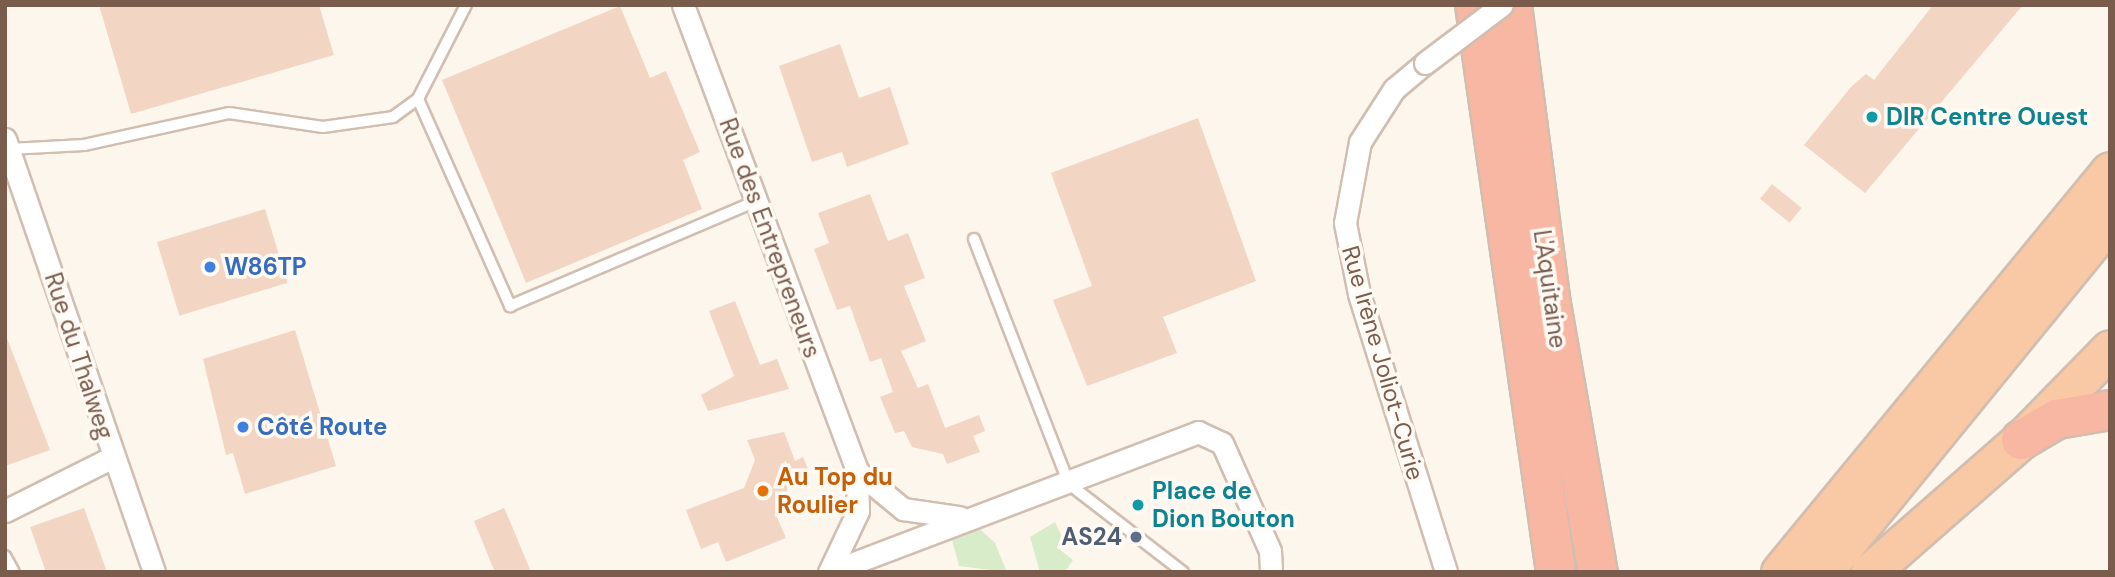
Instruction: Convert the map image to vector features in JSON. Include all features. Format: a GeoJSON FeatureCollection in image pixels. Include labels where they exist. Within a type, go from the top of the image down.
{"type":"FeatureCollection","features":[{"type":"Feature","properties":{"kind":"highway","name":"L'Aquitaine"},"geometry":{"type":"LineString","coordinates":[[1475,5],[1556,572]]}},
{"type":"Feature","properties":{"kind":"highway","name":"L'Aquitaine"},"geometry":{"type":"LineString","coordinates":[[1512,5],[1557,345],[1597,564]]}},
{"type":"Feature","properties":{"kind":"highway"},"geometry":{"type":"LineString","coordinates":[[1780,572],[2110,171]]}},
{"type":"Feature","properties":{"kind":"highway"},"geometry":{"type":"LineString","coordinates":[[1823,572],[2110,220]]}},
{"type":"Feature","properties":{"kind":"highway"},"geometry":{"type":"LineString","coordinates":[[1870,572],[2021,440],[2110,349]]}},
{"type":"Feature","properties":{"kind":"highway"},"geometry":{"type":"LineString","coordinates":[[2021,440],[2057,419],[2110,410]]}},
{"type":"Feature","properties":{"kind":"street","name":"Rue des Entrepreneurs"},"geometry":{"type":"LineString","coordinates":[[683,5],[857,471]]}},
{"type":"Feature","properties":{"kind":"street","name":"Rue Irène Joliot-Curie"},"geometry":{"type":"LineString","coordinates":[[1446,572],[1359,294],[1345,223],[1360,142],[1394,89],[1502,5]]}},
{"type":"Feature","properties":{"kind":"street","name":"Rue du Thalweg"},"geometry":{"type":"LineString","coordinates":[[7,144],[11,172],[154,572]]}},
{"type":"Feature","properties":{"kind":"street"},"geometry":{"type":"LineString","coordinates":[[829,572],[965,517],[999,512],[1198,432],[1222,443],[1270,551],[1271,572]]}},
{"type":"Feature","properties":{"kind":"street"},"geometry":{"type":"LineString","coordinates":[[5,512],[113,457]]}},
{"type":"Feature","properties":{"kind":"street"},"geometry":{"type":"LineString","coordinates":[[857,471],[902,509],[965,517]]}},
{"type":"Feature","properties":{"kind":"street"},"geometry":{"type":"LineString","coordinates":[[829,572],[858,511],[857,471]]}},
{"type":"Feature","properties":{"kind":"lane"},"geometry":{"type":"LineString","coordinates":[[7,144],[84,145],[229,113],[323,128],[393,117],[418,99],[466,5]]}},
{"type":"Feature","properties":{"kind":"lane"},"geometry":{"type":"LineString","coordinates":[[418,99],[510,306],[756,201]]}},
{"type":"Feature","properties":{"kind":"lane"},"geometry":{"type":"LineString","coordinates":[[974,239],[1069,484],[1183,572]]}},
{"type":"Feature","properties":{"kind":"lane"},"geometry":{"type":"LineString","coordinates":[[5,556],[13,572]]}},
{"type":"Feature","properties":{"kind":"green space"},"geometry":{"type":"Polygon","coordinates":[[[1055,522],[1064,541],[1059,549],[1073,560],[1065,572],[1040,572],[1030,537],[1055,522]]]}},
{"type":"Feature","properties":{"kind":"green space"},"geometry":{"type":"Polygon","coordinates":[[[979,528],[995,543],[1007,572],[959,566],[952,540],[963,530],[979,528]]]}},
{"type":"Feature","properties":{"kind":"building"},"geometry":{"type":"Polygon","coordinates":[[[99,5],[319,5],[334,55],[131,114],[99,5]]]}},
{"type":"Feature","properties":{"kind":"building","name":"DIR Centre Ouest"},"geometry":{"type":"Polygon","coordinates":[[[1933,5],[2023,5],[1865,193],[1804,145],[1851,87],[1866,74],[1874,80],[1933,5]]]}},
{"type":"Feature","properties":{"kind":"building"},"geometry":{"type":"Polygon","coordinates":[[[620,6],[650,78],[666,71],[700,152],[683,160],[702,209],[526,283],[442,80],[620,6]]]}},
{"type":"Feature","properties":{"kind":"building"},"geometry":{"type":"Polygon","coordinates":[[[840,44],[859,98],[890,87],[909,144],[847,167],[842,152],[812,162],[779,66],[840,44]]]}},
{"type":"Feature","properties":{"kind":"building"},"geometry":{"type":"Polygon","coordinates":[[[1198,118],[1256,281],[1163,317],[1177,353],[1087,386],[1053,300],[1092,286],[1051,173],[1198,118]]]}},
{"type":"Feature","properties":{"kind":"building"},"geometry":{"type":"Polygon","coordinates":[[[1772,184],[1802,208],[1790,223],[1760,199],[1772,184]]]}},
{"type":"Feature","properties":{"kind":"building"},"geometry":{"type":"Polygon","coordinates":[[[870,194],[888,241],[908,233],[925,278],[904,286],[926,341],[901,351],[918,388],[928,384],[945,428],[979,415],[985,431],[973,436],[980,452],[947,464],[943,454],[912,447],[904,431],[895,433],[880,397],[893,392],[881,358],[870,362],[850,306],[837,310],[814,249],[829,243],[818,213],[870,194]]]}},
{"type":"Feature","properties":{"kind":"building"},"geometry":{"type":"Polygon","coordinates":[[[265,209],[288,283],[179,316],[157,242],[265,209]]]}},
{"type":"Feature","properties":{"kind":"building"},"geometry":{"type":"Polygon","coordinates":[[[735,301],[760,365],[777,359],[789,389],[708,411],[701,395],[734,376],[709,311],[735,301]]]}},
{"type":"Feature","properties":{"kind":"building"},"geometry":{"type":"Polygon","coordinates":[[[295,330],[336,466],[245,494],[233,453],[226,455],[203,359],[295,330]]]}},
{"type":"Feature","properties":{"kind":"building"},"geometry":{"type":"Polygon","coordinates":[[[5,333],[50,450],[5,466],[5,333]]]}},
{"type":"Feature","properties":{"kind":"building"},"geometry":{"type":"Polygon","coordinates":[[[784,432],[795,461],[803,457],[811,476],[789,485],[776,515],[786,538],[726,562],[718,542],[701,549],[686,510],[744,488],[755,460],[747,440],[784,432]]]}},
{"type":"Feature","properties":{"kind":"building"},"geometry":{"type":"Polygon","coordinates":[[[84,508],[107,572],[46,572],[30,527],[84,508]]]}},
{"type":"Feature","properties":{"kind":"building"},"geometry":{"type":"Polygon","coordinates":[[[504,508],[531,572],[495,572],[492,565],[474,521],[504,508]]]}},
{"type":"Feature","properties":{"kind":"place","name":"DIR Centre Ouest"},"geometry":{"type":"Point","coordinates":[1872,117]}},
{"type":"Feature","properties":{"kind":"place","name":"W86TP"},"geometry":{"type":"Point","coordinates":[210,267]}},
{"type":"Feature","properties":{"kind":"place","name":"Côté Route"},"geometry":{"type":"Point","coordinates":[243,427]}},
{"type":"Feature","properties":{"kind":"place","name":"Au Top du Roulier"},"geometry":{"type":"Point","coordinates":[763,491]}},
{"type":"Feature","properties":{"kind":"place","name":"Place de Dion Bouton"},"geometry":{"type":"Point","coordinates":[1138,505]}},
{"type":"Feature","properties":{"kind":"place","name":"AS24"},"geometry":{"type":"Point","coordinates":[1136,537]}}]}
